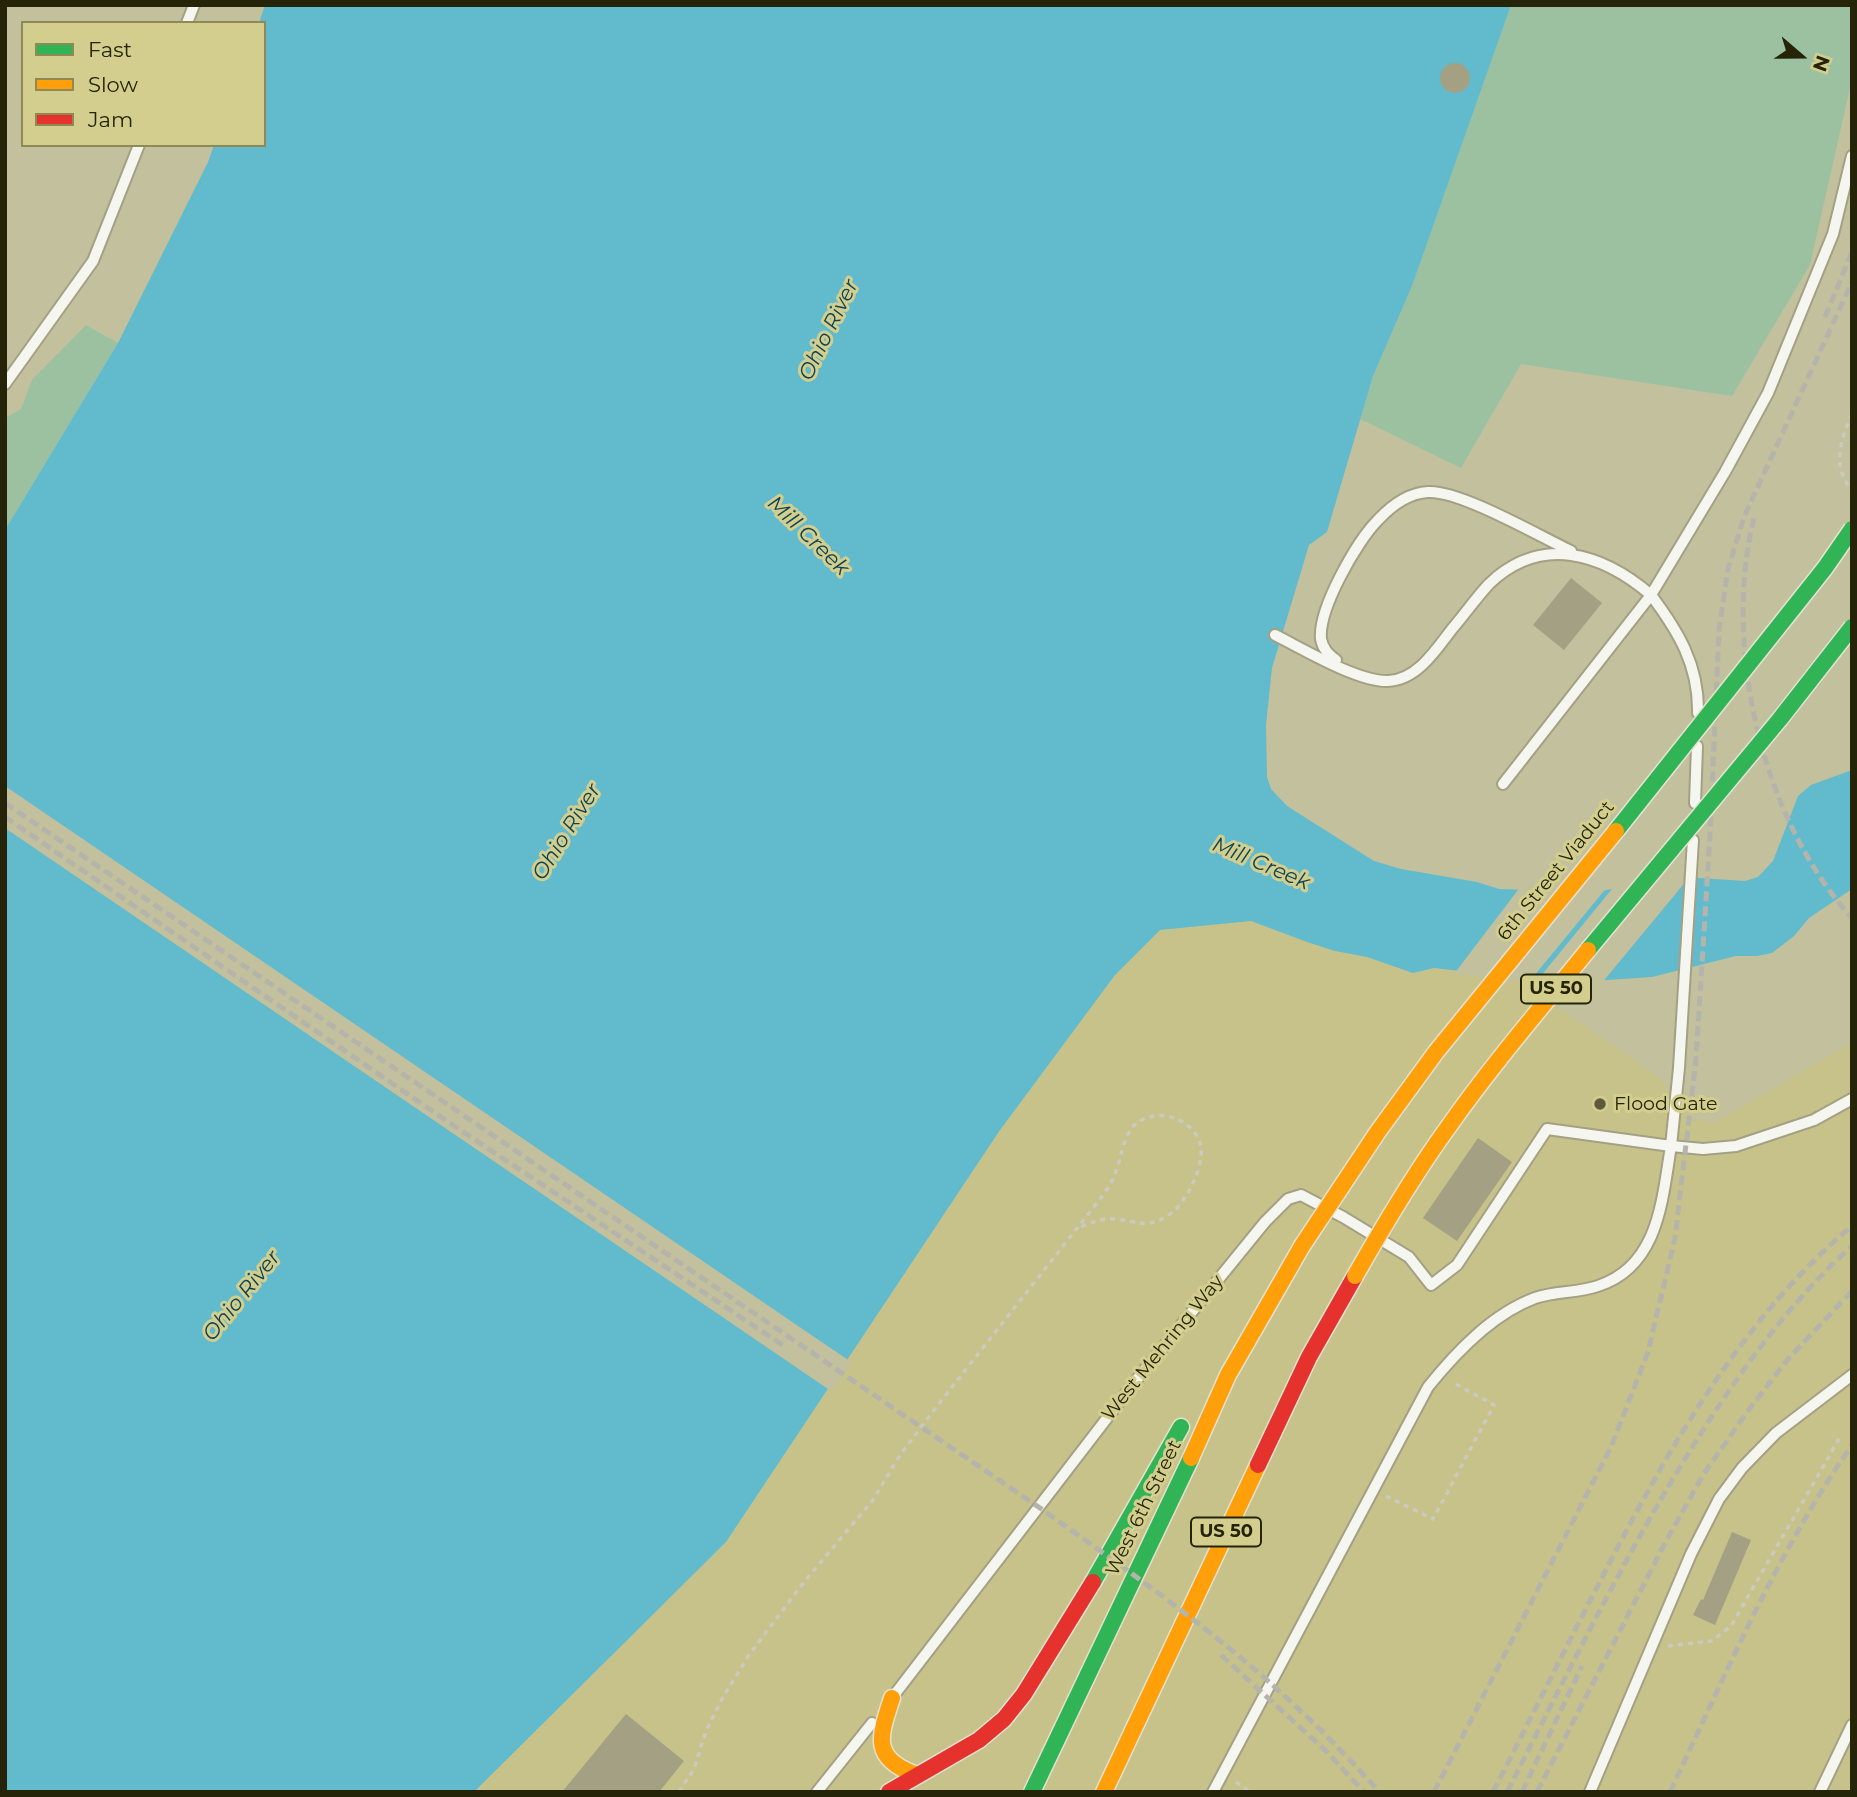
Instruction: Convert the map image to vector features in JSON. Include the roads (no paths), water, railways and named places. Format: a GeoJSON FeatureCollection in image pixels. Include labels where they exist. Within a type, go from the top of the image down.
{"type":"FeatureCollection","features":[{"type":"Feature","properties":{"kind":"highway","name":"6th Street Viaduct"},"geometry":{"type":"LineString","coordinates":[[1302,1247],[1377,1133],[1436,1052],[1678,754],[1825,568],[1852,528]]}},
{"type":"Feature","properties":{"kind":"highway","name":"US 50"},"geometry":{"type":"LineString","coordinates":[[1104,1792],[1309,1357],[1389,1216],[1448,1126],[1518,1035],[1780,719],[1852,627]]}},
{"type":"Feature","properties":{"kind":"highway","name":"West 6th Street"},"geometry":{"type":"LineString","coordinates":[[1032,1792],[1216,1406],[1227,1375],[1302,1247]]}},
{"type":"Feature","properties":{"kind":"highway"},"geometry":{"type":"LineString","coordinates":[[889,1792],[979,1740],[1004,1719],[1024,1694],[1105,1563],[1194,1404],[1227,1375]]}},
{"type":"Feature","properties":{"kind":"highway"},"geometry":{"type":"LineString","coordinates":[[892,1698],[881,1728],[882,1751],[893,1765],[917,1775]]}},
{"type":"Feature","properties":{"kind":"lane"},"geometry":{"type":"LineString","coordinates":[[9,379],[93,261],[138,147]]}},
{"type":"Feature","properties":{"kind":"lane"},"geometry":{"type":"LineString","coordinates":[[1503,784],[1651,595],[1725,472],[1768,393],[1833,234],[1852,156]]}},
{"type":"Feature","properties":{"kind":"lane"},"geometry":{"type":"LineString","coordinates":[[1213,1792],[1428,1387],[1472,1340],[1518,1306],[1538,1297],[1599,1286],[1623,1273],[1639,1257],[1651,1239],[1659,1218],[1671,1146],[1679,1068],[1698,707],[1693,671],[1685,646],[1673,625],[1651,595],[1624,575],[1452,494],[1429,492],[1410,495],[1377,520],[1339,579],[1322,622],[1321,640],[1327,653],[1346,669]]}},
{"type":"Feature","properties":{"kind":"lane"},"geometry":{"type":"LineString","coordinates":[[1275,635],[1370,679],[1389,681],[1406,676],[1427,661],[1490,584],[1511,568],[1537,556],[1559,552],[1579,555]]}},
{"type":"Feature","properties":{"kind":"lane"},"geometry":{"type":"LineString","coordinates":[[1671,1146],[1703,1149],[1736,1146],[1814,1119],[1852,1099]]}},
{"type":"Feature","properties":{"kind":"lane","name":"West Mehring Way"},"geometry":{"type":"LineString","coordinates":[[817,1792],[1133,1383],[1265,1222],[1288,1199],[1301,1195],[1390,1244],[1409,1257],[1432,1285],[1457,1265],[1547,1129],[1671,1146]]}},
{"type":"Feature","properties":{"kind":"lane"},"geometry":{"type":"LineString","coordinates":[[1590,1792],[1706,1521],[1730,1482],[1776,1433],[1852,1375]]}},
{"type":"Feature","properties":{"kind":"lane"},"geometry":{"type":"LineString","coordinates":[[1820,1792],[1852,1725]]}},
{"type":"Feature","properties":{"kind":"water"},"geometry":{"type":"Polygon","coordinates":[[[265,5],[1511,5],[1412,286],[1373,376],[1327,532],[1309,545],[1272,668],[1266,725],[1267,777],[1271,789],[1287,806],[1374,861],[1499,889],[1598,892],[1670,876],[1745,881],[1758,877],[1773,861],[1798,796],[1811,785],[1852,770],[1852,889],[1809,918],[1794,936],[1772,953],[1736,956],[1652,977],[1607,980],[1555,982],[1434,968],[1413,973],[1367,957],[1335,951],[1251,921],[1160,930],[1115,975],[1000,1130],[726,1542],[474,1792],[5,1792],[5,530],[118,343],[213,147],[266,147],[266,21],[260,21],[265,5]]]}},
{"type":"Feature","properties":{"kind":"railway"},"geometry":{"type":"LineString","coordinates":[[1825,317],[1852,252]]}},
{"type":"Feature","properties":{"kind":"railway"},"geometry":{"type":"LineString","coordinates":[[1434,1792],[1611,1447],[1648,1352],[1675,1238],[1696,1059],[1719,630],[1728,569],[1744,517],[1852,282]]}},
{"type":"Feature","properties":{"kind":"railway"},"geometry":{"type":"LineString","coordinates":[[1754,518],[1745,568],[1743,621],[1747,675],[1757,729],[1773,782],[1794,832],[1821,878],[1852,918]]}},
{"type":"Feature","properties":{"kind":"railway"},"geometry":{"type":"LineString","coordinates":[[5,803],[1040,1508],[1210,1632],[1324,1733],[1380,1792]]}},
{"type":"Feature","properties":{"kind":"railway"},"geometry":{"type":"LineString","coordinates":[[5,817],[438,1115],[787,1348]]}},
{"type":"Feature","properties":{"kind":"railway"},"geometry":{"type":"LineString","coordinates":[[1493,1792],[1646,1494],[1705,1396],[1773,1305],[1811,1264],[1852,1226]]}},
{"type":"Feature","properties":{"kind":"railway"},"geometry":{"type":"LineString","coordinates":[[1507,1792],[1626,1561],[1705,1427],[1772,1332],[1830,1266],[1852,1246]]}},
{"type":"Feature","properties":{"kind":"railway"},"geometry":{"type":"LineString","coordinates":[[1537,1792],[1665,1543],[1703,1475],[1788,1359],[1852,1291]]}},
{"type":"Feature","properties":{"kind":"railway"},"geometry":{"type":"LineString","coordinates":[[1670,1792],[1776,1571],[1852,1445]]}},
{"type":"Feature","properties":{"kind":"railway"},"geometry":{"type":"LineString","coordinates":[[1221,1655],[1326,1751],[1364,1792]]}},
{"type":"Feature","properties":{"kind":"railway"},"geometry":{"type":"LineString","coordinates":[[1522,1792],[1582,1666]]}},
{"type":"Feature","properties":{"kind":"place","name":"Flood Gate"},"geometry":{"type":"Point","coordinates":[1600,1104]}},
{"type":"Feature","properties":{"kind":"water label","name":"Ohio River"},"geometry":{"type":"Point","coordinates":[829,330]}},
{"type":"Feature","properties":{"kind":"water label","name":"Mill Creek"},"geometry":{"type":"Point","coordinates":[808,536]}},
{"type":"Feature","properties":{"kind":"water label","name":"Ohio River"},"geometry":{"type":"Point","coordinates":[567,832]}},
{"type":"Feature","properties":{"kind":"water label","name":"Mill Creek"},"geometry":{"type":"Point","coordinates":[1261,864]}},
{"type":"Feature","properties":{"kind":"water label","name":"Ohio River"},"geometry":{"type":"Point","coordinates":[242,1296]}}]}
